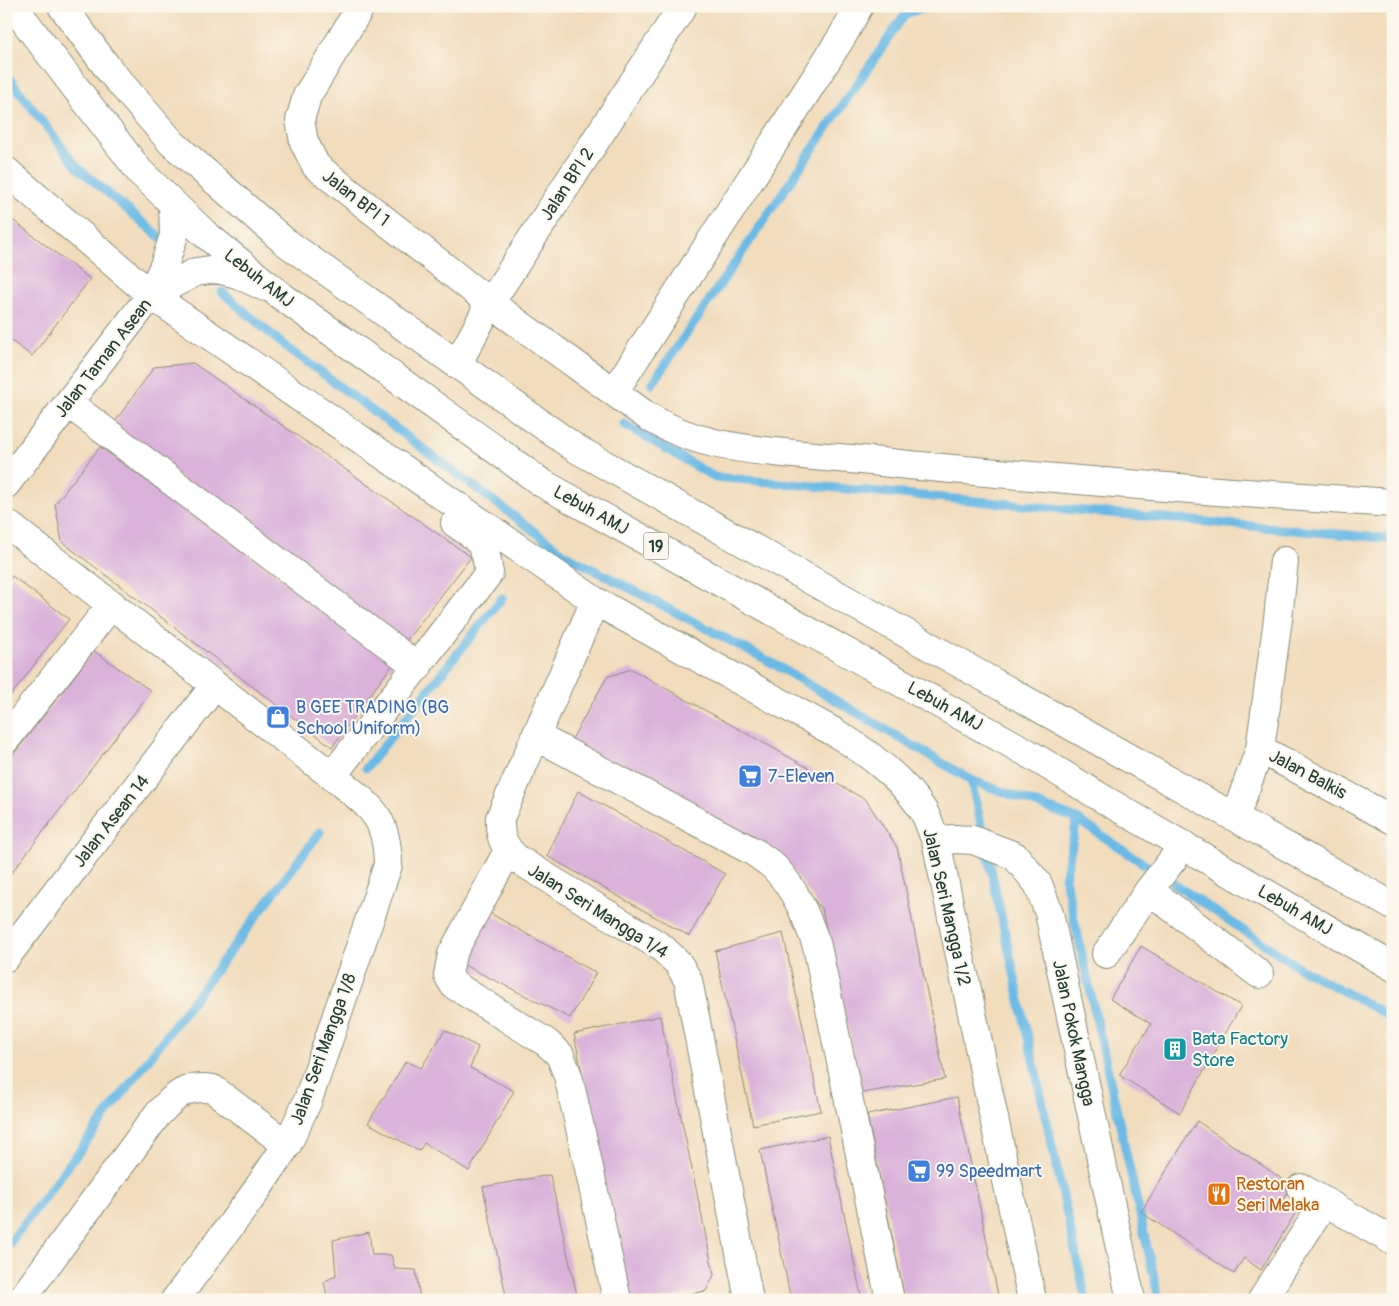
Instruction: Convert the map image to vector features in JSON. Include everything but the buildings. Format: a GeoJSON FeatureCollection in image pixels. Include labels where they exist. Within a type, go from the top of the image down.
{"type":"FeatureCollection","features":[{"type":"Feature","properties":{"kind":"main road","name":"Lebuh AMJ"},"geometry":{"type":"LineString","coordinates":[[13,6],[140,172],[205,234],[280,295],[542,483],[1026,752],[1393,967]]}},
{"type":"Feature","properties":{"kind":"main road"},"geometry":{"type":"LineString","coordinates":[[62,6],[110,71],[172,143],[284,241],[575,448],[1393,906]]}},
{"type":"Feature","properties":{"kind":"main road","name":"Jalan BPI 1"},"geometry":{"type":"LineString","coordinates":[[361,6],[307,96],[300,120],[304,142],[316,166],[490,303],[647,416],[668,429],[714,444],[770,452],[1252,495],[1393,503]]}},
{"type":"Feature","properties":{"kind":"main road","name":"Jalan BPI 2"},"geometry":{"type":"LineString","coordinates":[[457,365],[490,303],[683,6]]}},
{"type":"Feature","properties":{"kind":"main road"},"geometry":{"type":"LineString","coordinates":[[614,392],[843,35],[859,6]]}},
{"type":"Feature","properties":{"kind":"main road"},"geometry":{"type":"LineString","coordinates":[[6,171],[145,302],[478,540],[486,553],[489,573],[332,776]]}},
{"type":"Feature","properties":{"kind":"main road"},"geometry":{"type":"LineString","coordinates":[[145,302],[165,264],[174,235],[174,204]]}},
{"type":"Feature","properties":{"kind":"main road","name":"Jalan Taman Asean"},"geometry":{"type":"LineString","coordinates":[[6,484],[145,302],[196,272],[217,269],[237,274],[280,295]]}},
{"type":"Feature","properties":{"kind":"main road","name":"Jalan Seri Mangga 1/2"},"geometry":{"type":"LineString","coordinates":[[145,302],[595,601],[860,748],[883,766],[904,788],[924,812],[936,841],[1032,1300]]}},
{"type":"Feature","properties":{"kind":"main road"},"geometry":{"type":"LineString","coordinates":[[68,403],[418,667]]}},
{"type":"Feature","properties":{"kind":"main road","name":"Jalan Seri Mangga 1/8"},"geometry":{"type":"LineString","coordinates":[[6,523],[374,810],[383,828],[388,847],[388,865],[308,1100],[287,1144],[254,1194],[175,1300]]}},
{"type":"Feature","properties":{"kind":"main road"},"geometry":{"type":"LineString","coordinates":[[1260,749],[1284,561]]}},
{"type":"Feature","properties":{"kind":"main road"},"geometry":{"type":"LineString","coordinates":[[595,601],[500,818],[502,840],[508,851],[452,954],[448,975],[454,985],[547,1043],[560,1055],[568,1076],[617,1300]]}},
{"type":"Feature","properties":{"kind":"main road"},"geometry":{"type":"LineString","coordinates":[[6,739],[112,604]]}},
{"type":"Feature","properties":{"kind":"main road","name":"Jalan Asean 14"},"geometry":{"type":"LineString","coordinates":[[6,957],[215,685]]}},
{"type":"Feature","properties":{"kind":"main road"},"geometry":{"type":"LineString","coordinates":[[536,736],[754,852],[774,868],[792,890],[806,916],[817,946],[890,1300]]}},
{"type":"Feature","properties":{"kind":"main road","name":"Jalan Balkis"},"geometry":{"type":"LineString","coordinates":[[1234,817],[1260,749],[1393,820]]}},
{"type":"Feature","properties":{"kind":"main road","name":"Jalan Pokok Mangga"},"geometry":{"type":"LineString","coordinates":[[936,841],[953,839],[972,840],[1015,856],[1038,884],[1049,914],[1131,1300]]}},
{"type":"Feature","properties":{"kind":"main road"},"geometry":{"type":"LineString","coordinates":[[1106,954],[1149,890],[1184,846]]}},
{"type":"Feature","properties":{"kind":"main road","name":"Jalan Seri Mangga 1/4"},"geometry":{"type":"LineString","coordinates":[[508,851],[517,859],[660,947],[678,963],[688,980],[749,1300]]}},
{"type":"Feature","properties":{"kind":"main road"},"geometry":{"type":"LineString","coordinates":[[1149,890],[1259,974]]}},
{"type":"Feature","properties":{"kind":"main road"},"geometry":{"type":"LineString","coordinates":[[21,1300],[157,1115],[185,1090],[201,1087],[213,1090],[287,1144]]}},
{"type":"Feature","properties":{"kind":"main road"},"geometry":{"type":"LineString","coordinates":[[1301,1188],[1393,1241]]}},
{"type":"Feature","properties":{"kind":"main road"},"geometry":{"type":"LineString","coordinates":[[1262,1300],[1325,1202]]}},
{"type":"Feature","properties":{"kind":"waterway"},"geometry":{"type":"LineString","coordinates":[[652,384],[905,14],[905,6]]}},
{"type":"Feature","properties":{"kind":"waterway"},"geometry":{"type":"LineString","coordinates":[[905,14],[932,6]]}},
{"type":"Feature","properties":{"kind":"waterway"},"geometry":{"type":"LineString","coordinates":[[6,74],[77,167],[161,238]]}},
{"type":"Feature","properties":{"kind":"waterway"},"geometry":{"type":"LineString","coordinates":[[222,292],[280,342],[566,555],[767,660],[971,780],[1077,819],[1150,868]]}},
{"type":"Feature","properties":{"kind":"waterway"},"geometry":{"type":"LineString","coordinates":[[624,424],[714,477],[1393,539]]}},
{"type":"Feature","properties":{"kind":"waterway"},"geometry":{"type":"LineString","coordinates":[[366,768],[502,598]]}},
{"type":"Feature","properties":{"kind":"waterway"},"geometry":{"type":"LineString","coordinates":[[971,780],[984,838]]}},
{"type":"Feature","properties":{"kind":"waterway"},"geometry":{"type":"LineString","coordinates":[[1077,819],[1065,878],[1159,1300]]}},
{"type":"Feature","properties":{"kind":"waterway"},"geometry":{"type":"LineString","coordinates":[[6,1248],[320,832]]}},
{"type":"Feature","properties":{"kind":"waterway"},"geometry":{"type":"LineString","coordinates":[[987,851],[1086,1300]]}},
{"type":"Feature","properties":{"kind":"waterway"},"geometry":{"type":"LineString","coordinates":[[1174,884],[1300,968],[1393,1018]]}},
{"type":"Feature","properties":{"kind":"place","name":"B GEE TRADING (BG School Uniform)"},"geometry":{"type":"Point","coordinates":[278,717]}},
{"type":"Feature","properties":{"kind":"place","name":"7-Eleven"},"geometry":{"type":"Point","coordinates":[750,776]}},
{"type":"Feature","properties":{"kind":"place","name":"Bata Factory Store"},"geometry":{"type":"Point","coordinates":[1175,1049]}},
{"type":"Feature","properties":{"kind":"place","name":"99 Speedmart"},"geometry":{"type":"Point","coordinates":[919,1171]}},
{"type":"Feature","properties":{"kind":"place","name":"Restoran Seri Melaka"},"geometry":{"type":"Point","coordinates":[1219,1194]}}]}
